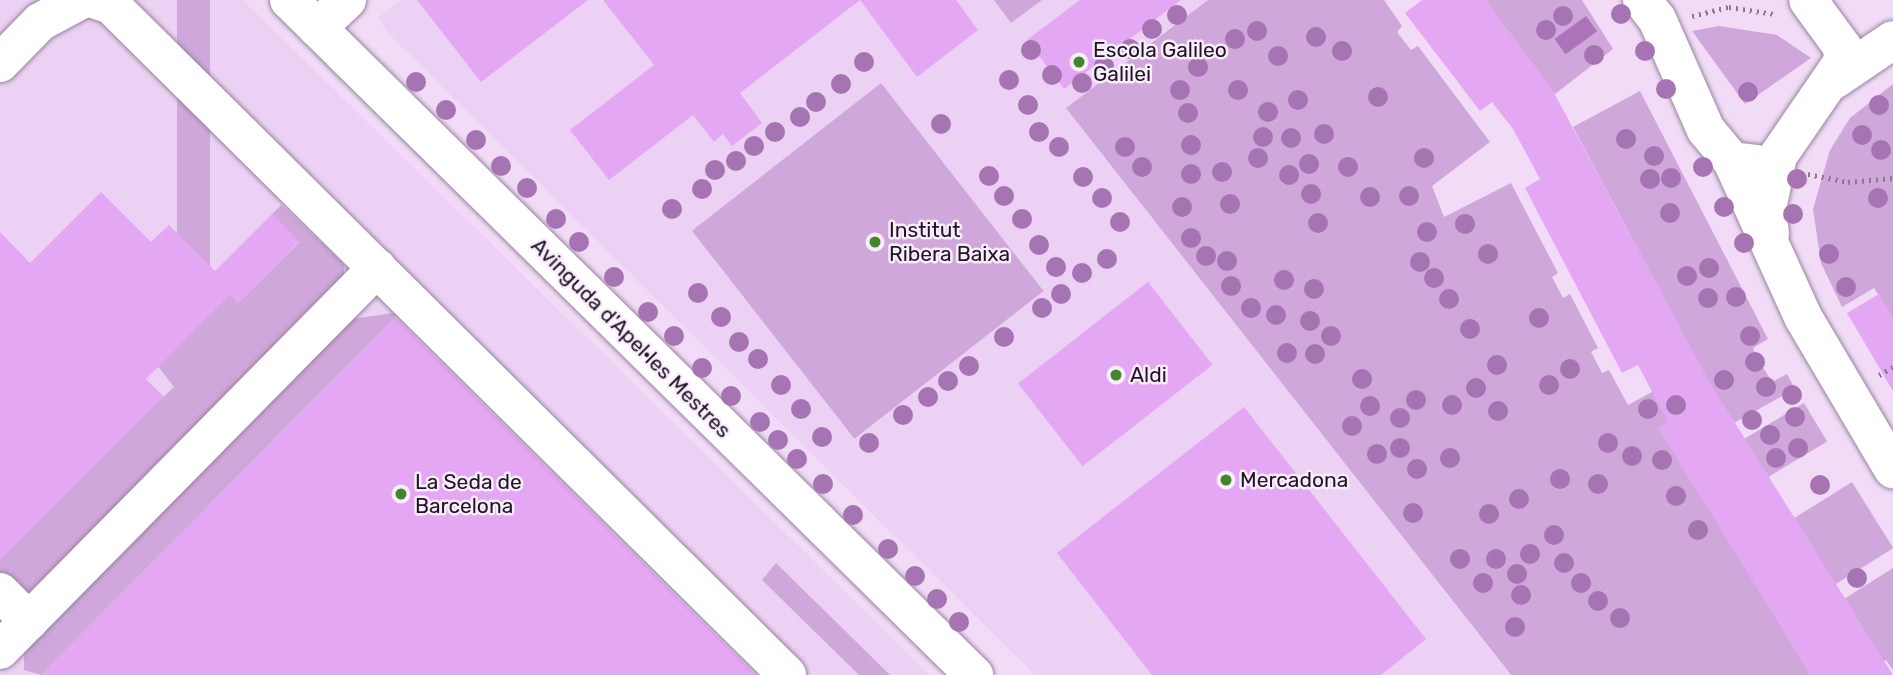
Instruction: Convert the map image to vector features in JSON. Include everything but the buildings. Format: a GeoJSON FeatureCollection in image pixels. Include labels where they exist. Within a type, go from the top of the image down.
{"type":"FeatureCollection","features":[{"type":"Feature","properties":{"kind":"street"},"geometry":{"type":"LineString","coordinates":[[0,63],[40,22],[82,0]]}},
{"type":"Feature","properties":{"kind":"street"},"geometry":{"type":"LineString","coordinates":[[96,0],[111,5],[787,675]]}},
{"type":"Feature","properties":{"kind":"street","name":"Avinguda d'Apel·les Mestres"},"geometry":{"type":"LineString","coordinates":[[289,0],[974,675]]}},
{"type":"Feature","properties":{"kind":"street"},"geometry":{"type":"LineString","coordinates":[[317,28],[347,0]]}},
{"type":"Feature","properties":{"kind":"street"},"geometry":{"type":"LineString","coordinates":[[1771,247],[1768,209],[1793,165],[1834,80],[1843,48],[1799,10]]}},
{"type":"Feature","properties":{"kind":"street"},"geometry":{"type":"LineString","coordinates":[[1672,12],[1706,130],[1732,161],[1831,370],[1893,469]]}},
{"type":"Feature","properties":{"kind":"street"},"geometry":{"type":"LineString","coordinates":[[1834,80],[1893,40]]}},
{"type":"Feature","properties":{"kind":"street"},"geometry":{"type":"LineString","coordinates":[[1732,161],[1747,165],[1793,165]]}},
{"type":"Feature","properties":{"kind":"street"},"geometry":{"type":"LineString","coordinates":[[0,650],[377,268]]}},
{"type":"Feature","properties":{"kind":"street"},"geometry":{"type":"LineString","coordinates":[[0,592],[29,621]]}},
{"type":"Feature","properties":{"kind":"path"},"geometry":{"type":"LineString","coordinates":[[1672,12],[1744,6],[1799,10]]}},
{"type":"Feature","properties":{"kind":"path"},"geometry":{"type":"LineString","coordinates":[[1793,165],[1848,182],[1893,178]]}},
{"type":"Feature","properties":{"kind":"path"},"geometry":{"type":"LineString","coordinates":[[1871,379],[1893,366]]}},
{"type":"Feature","properties":{"kind":"shaded area"},"geometry":{"type":"Polygon","coordinates":[[[0,0],[243,0],[930,675],[0,675],[0,0]]]}},
{"type":"Feature","properties":{"kind":"shaded area"},"geometry":{"type":"Polygon","coordinates":[[[177,0],[210,0],[210,675],[177,675],[177,0]]]}},
{"type":"Feature","properties":{"kind":"shaded area"},"geometry":{"type":"Polygon","coordinates":[[[400,0],[1208,0],[1066,107],[1510,675],[1035,675],[386,31],[379,17],[400,0]]]}},
{"type":"Feature","properties":{"kind":"shaded area"},"geometry":{"type":"Polygon","coordinates":[[[994,0],[1042,0],[1011,23],[994,0]]]}},
{"type":"Feature","properties":{"kind":"shaded area"},"geometry":{"type":"Polygon","coordinates":[[[1208,0],[1384,0],[1402,26],[1397,32],[1411,50],[1418,46],[1490,142],[1432,186],[1444,217],[1511,183],[1558,273],[1552,277],[1563,298],[1570,294],[1598,348],[1591,352],[1602,373],[1609,370],[1628,405],[1700,366],[1573,127],[1640,91],[1768,339],[1753,348],[1756,356],[1772,382],[1787,374],[1795,389],[1734,423],[1715,393],[1659,428],[1811,675],[1511,675],[1066,108],[1208,0]]]}},
{"type":"Feature","properties":{"kind":"shaded area"},"geometry":{"type":"Polygon","coordinates":[[[1485,0],[1582,0],[1613,49],[1555,94],[1485,0]]]}},
{"type":"Feature","properties":{"kind":"shaded area"},"geometry":{"type":"Polygon","coordinates":[[[1586,16],[1597,31],[1566,54],[1554,39],[1586,16]]]}},
{"type":"Feature","properties":{"kind":"shaded area"},"geometry":{"type":"Polygon","coordinates":[[[1719,26],[1777,35],[1811,58],[1745,104],[1692,31],[1719,26]]]}},
{"type":"Feature","properties":{"kind":"shaded area"},"geometry":{"type":"Polygon","coordinates":[[[881,83],[1044,291],[854,439],[692,231],[881,83]]]}},
{"type":"Feature","properties":{"kind":"shaded area"},"geometry":{"type":"Polygon","coordinates":[[[1893,84],[1893,318],[1874,288],[1842,307],[1821,263],[1813,209],[1830,150],[1850,118],[1893,84]]]}},
{"type":"Feature","properties":{"kind":"shaded area"},"geometry":{"type":"Polygon","coordinates":[[[281,205],[344,264],[344,277],[31,603],[0,572],[0,552],[174,387],[158,366],[230,294],[238,303],[299,242],[272,214],[281,205]]]}},
{"type":"Feature","properties":{"kind":"shaded area"},"geometry":{"type":"Polygon","coordinates":[[[400,312],[41,675],[24,670],[24,644],[345,320],[400,312]]]}},
{"type":"Feature","properties":{"kind":"shaded area"},"geometry":{"type":"Polygon","coordinates":[[[1804,403],[1827,442],[1767,478],[1744,439],[1804,403]]]}},
{"type":"Feature","properties":{"kind":"shaded area"},"geometry":{"type":"Polygon","coordinates":[[[1852,482],[1893,548],[1833,586],[1792,520],[1852,482]]]}},
{"type":"Feature","properties":{"kind":"shaded area"},"geometry":{"type":"Polygon","coordinates":[[[776,563],[890,675],[859,675],[762,580],[776,563]]]}},
{"type":"Feature","properties":{"kind":"shaded area"},"geometry":{"type":"Polygon","coordinates":[[[1893,568],[1893,670],[1886,660],[1865,675],[1812,675],[1844,599],[1893,568]]]}},
{"type":"Feature","properties":{"kind":"place","name":"Escola Galileo Galilei"},"geometry":{"type":"Point","coordinates":[1079,62]}},
{"type":"Feature","properties":{"kind":"place","name":"Institut Ribera Baixa"},"geometry":{"type":"Point","coordinates":[875,242]}},
{"type":"Feature","properties":{"kind":"place","name":"Aldi"},"geometry":{"type":"Point","coordinates":[1116,375]}},
{"type":"Feature","properties":{"kind":"place","name":"Mercadona"},"geometry":{"type":"Point","coordinates":[1226,480]}},
{"type":"Feature","properties":{"kind":"place","name":"La Seda de Barcelona"},"geometry":{"type":"Point","coordinates":[401,494]}}]}
